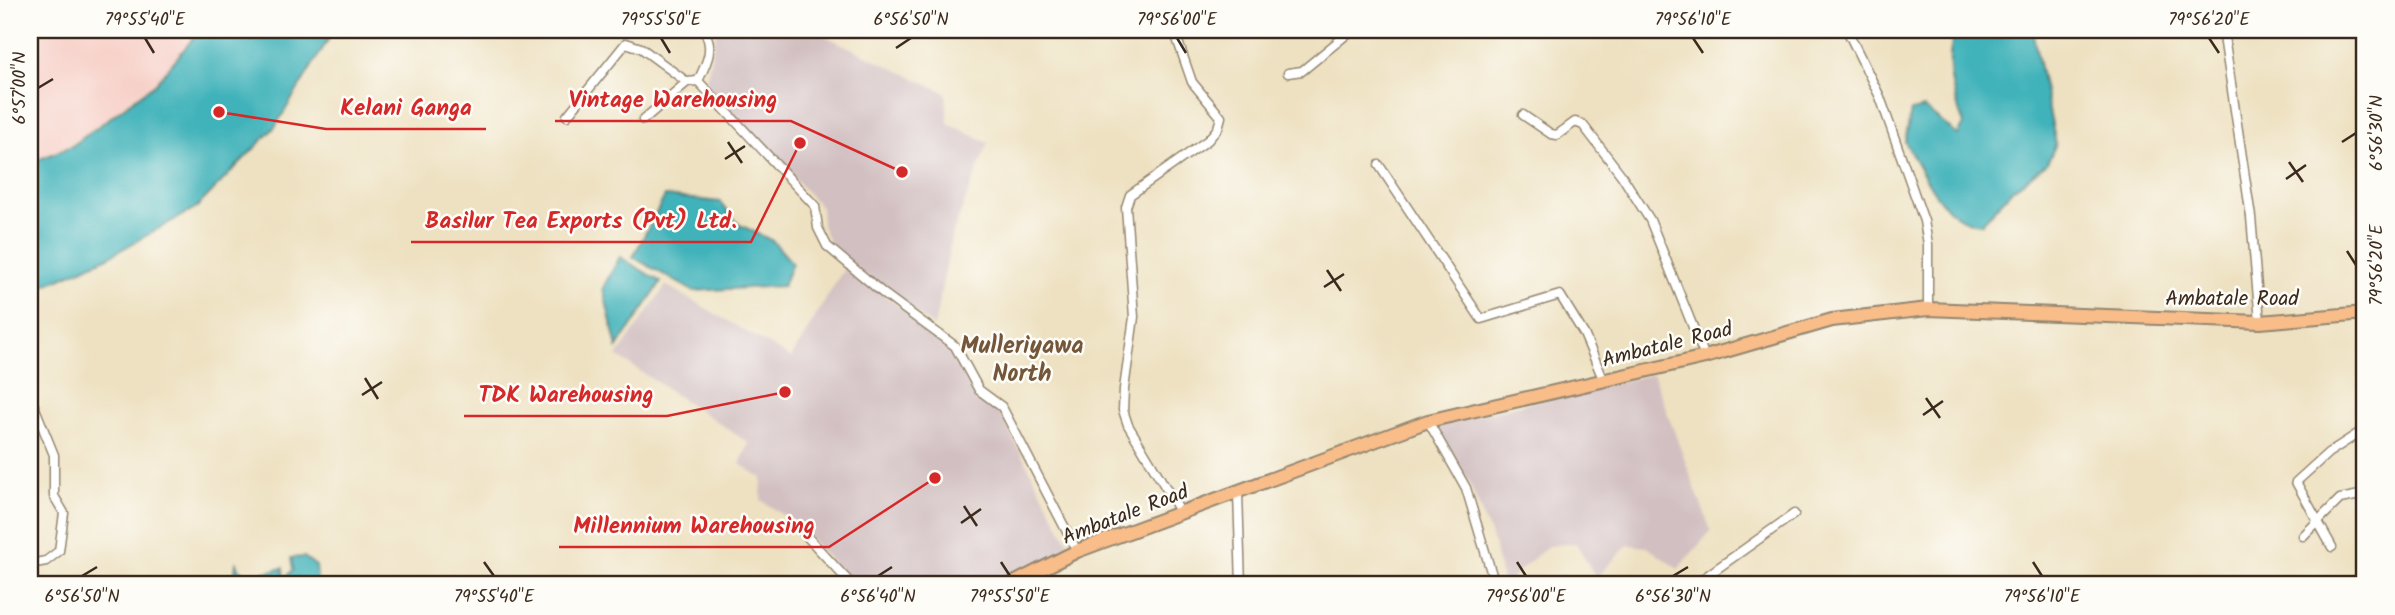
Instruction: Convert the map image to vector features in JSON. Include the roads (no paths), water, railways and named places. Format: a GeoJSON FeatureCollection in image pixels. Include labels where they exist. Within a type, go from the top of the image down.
{"type":"FeatureCollection","features":[{"type":"Feature","properties":{"kind":"main road","name":"Ambatale Road"},"geometry":{"type":"LineString","coordinates":[[1010,585],[1077,551],[1428,421],[1705,358],[1832,320],[1928,309],[2260,322],[2365,313]]}},
{"type":"Feature","properties":{"kind":"street"},"geometry":{"type":"LineString","coordinates":[[698,81],[710,54],[709,38],[703,30]]}},
{"type":"Feature","properties":{"kind":"street"},"geometry":{"type":"LineString","coordinates":[[1174,30],[1192,82],[1221,117],[1218,128],[1208,140],[1130,195],[1126,207],[1134,317],[1123,410],[1128,425],[1181,513]]}},
{"type":"Feature","properties":{"kind":"street"},"geometry":{"type":"LineString","coordinates":[[1288,73],[1302,71],[1352,30]]}},
{"type":"Feature","properties":{"kind":"street"},"geometry":{"type":"LineString","coordinates":[[1847,30],[1880,97],[1924,221],[1928,244],[1928,309]]}},
{"type":"Feature","properties":{"kind":"street"},"geometry":{"type":"LineString","coordinates":[[2225,30],[2251,218],[2260,322]]}},
{"type":"Feature","properties":{"kind":"street"},"geometry":{"type":"LineString","coordinates":[[567,116],[617,50],[626,43],[641,48],[687,82]]}},
{"type":"Feature","properties":{"kind":"street"},"geometry":{"type":"LineString","coordinates":[[643,120],[687,82],[698,81]]}},
{"type":"Feature","properties":{"kind":"street"},"geometry":{"type":"LineString","coordinates":[[698,81],[815,206],[818,228],[827,246],[884,294],[955,346],[979,390],[1002,407],[1077,551]]}},
{"type":"Feature","properties":{"kind":"street"},"geometry":{"type":"LineString","coordinates":[[1523,115],[1551,134],[1557,135],[1575,122],[1583,125],[1622,176],[1662,245],[1705,358]]}},
{"type":"Feature","properties":{"kind":"street"},"geometry":{"type":"LineString","coordinates":[[1379,164],[1480,319],[1560,295],[1584,334],[1604,381]]}},
{"type":"Feature","properties":{"kind":"street"},"geometry":{"type":"LineString","coordinates":[[30,396],[54,455],[54,496],[64,513],[59,551],[46,561],[30,564]]}},
{"type":"Feature","properties":{"kind":"street"},"geometry":{"type":"LineString","coordinates":[[1428,421],[1466,488],[1495,585]]}},
{"type":"Feature","properties":{"kind":"street"},"geometry":{"type":"LineString","coordinates":[[2332,547],[2296,482],[2328,453],[2365,429]]}},
{"type":"Feature","properties":{"kind":"street"},"geometry":{"type":"LineString","coordinates":[[2302,536],[2340,499],[2364,492],[2365,494]]}},
{"type":"Feature","properties":{"kind":"street"},"geometry":{"type":"LineString","coordinates":[[1238,493],[1241,585]]}},
{"type":"Feature","properties":{"kind":"street"},"geometry":{"type":"LineString","coordinates":[[1694,585],[1794,513]]}},
{"type":"Feature","properties":{"kind":"street"},"geometry":{"type":"LineString","coordinates":[[800,529],[852,585]]}},
{"type":"Feature","properties":{"kind":"street"},"geometry":{"type":"LineString","coordinates":[[2348,585],[2365,574]]}},
{"type":"Feature","properties":{"kind":"water"},"geometry":{"type":"Polygon","coordinates":[[[200,30],[334,30],[275,127],[197,207],[108,257],[30,292],[30,163],[72,146],[156,83],[200,30]]]}},
{"type":"Feature","properties":{"kind":"water"},"geometry":{"type":"Polygon","coordinates":[[[1957,30],[2032,30],[2056,144],[2047,163],[2012,190],[1981,224],[1967,221],[1944,205],[1905,142],[1911,111],[1924,108],[1958,135],[1964,124],[1953,89],[1950,65],[1950,53],[1957,30]]]}},
{"type":"Feature","properties":{"kind":"water"},"geometry":{"type":"Polygon","coordinates":[[[665,196],[720,202],[738,224],[773,241],[792,263],[783,286],[693,291],[633,257],[665,196]]]}},
{"type":"Feature","properties":{"kind":"water"},"geometry":{"type":"Polygon","coordinates":[[[620,257],[661,282],[617,348],[603,288],[620,257]]]}},
{"type":"Feature","properties":{"kind":"water"},"geometry":{"type":"Polygon","coordinates":[[[304,557],[316,566],[317,577],[314,585],[225,585],[235,572],[236,563],[245,577],[283,568],[284,579],[293,570],[291,558],[304,557]]]}},
{"type":"Feature","properties":{"kind":"place","name":"Kelani Ganga"},"geometry":{"type":"Point","coordinates":[219,112]}},
{"type":"Feature","properties":{"kind":"place","name":"Basilur Tea Exports (Pvt) Ltd."},"geometry":{"type":"Point","coordinates":[800,143]}},
{"type":"Feature","properties":{"kind":"place","name":"Vintage Warehousing"},"geometry":{"type":"Point","coordinates":[902,172]}},
{"type":"Feature","properties":{"kind":"place","name":"TDK Warehousing"},"geometry":{"type":"Point","coordinates":[785,392]}},
{"type":"Feature","properties":{"kind":"place","name":"Millennium Warehousing"},"geometry":{"type":"Point","coordinates":[935,478]}},
{"type":"Feature","properties":{"kind":"district","name":"Mulleriyawa North"},"geometry":{"type":"Point","coordinates":[1022,359]}}]}
